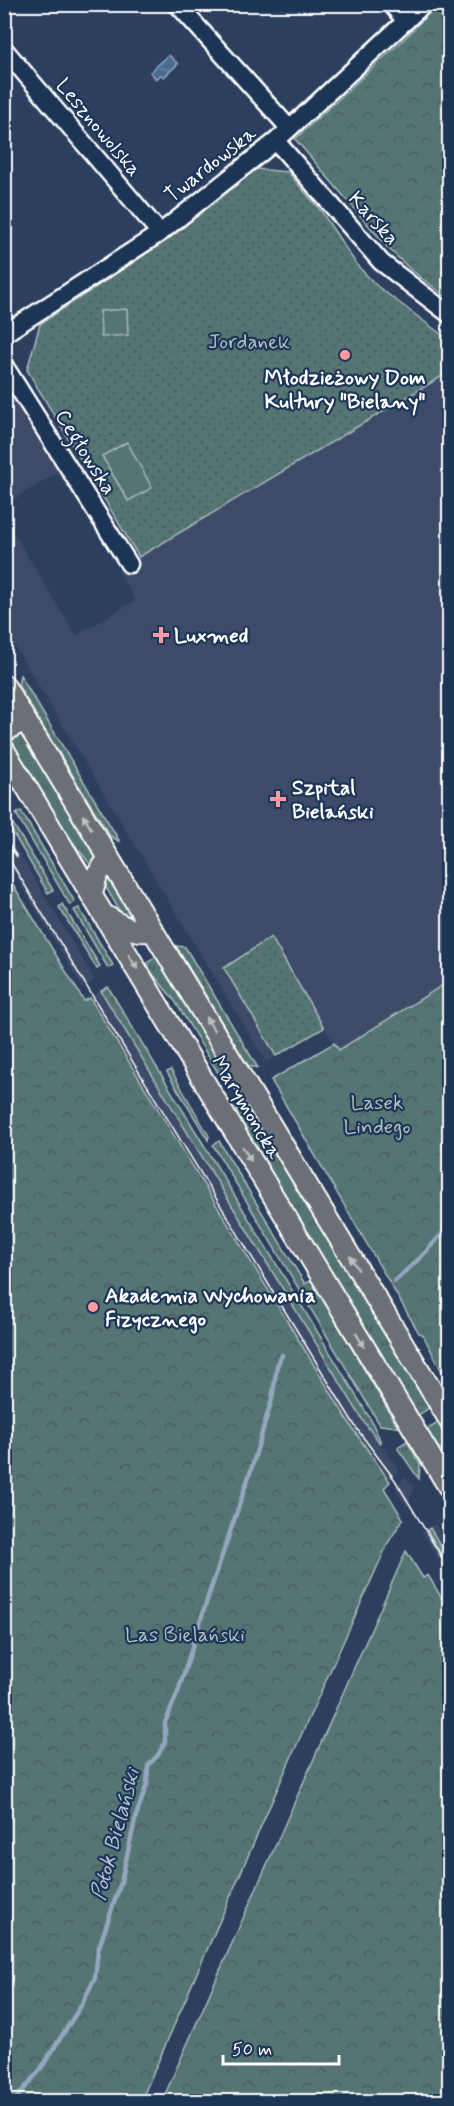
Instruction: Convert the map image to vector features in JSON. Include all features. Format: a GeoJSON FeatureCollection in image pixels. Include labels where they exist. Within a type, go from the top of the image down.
{"type":"FeatureCollection","features":[{"type":"Feature","properties":{"kind":"main road","name":"Marymoncka"},"geometry":{"type":"LineString","coordinates":[[4,685],[450,1421]]}},
{"type":"Feature","properties":{"kind":"main road"},"geometry":{"type":"LineString","coordinates":[[4,732],[25,719]]}},
{"type":"Feature","properties":{"kind":"main road","name":"Marymoncka"},"geometry":{"type":"LineString","coordinates":[[4,750],[448,1476]]}},
{"type":"Feature","properties":{"kind":"main road"},"geometry":{"type":"LineString","coordinates":[[92,894],[98,875],[109,858]]}},
{"type":"Feature","properties":{"kind":"main road"},"geometry":{"type":"LineString","coordinates":[[101,912],[129,930],[153,931]]}},
{"type":"Feature","properties":{"kind":"street"},"geometry":{"type":"LineString","coordinates":[[177,4],[289,128]]}},
{"type":"Feature","properties":{"kind":"street"},"geometry":{"type":"LineString","coordinates":[[391,4],[406,21]]}},
{"type":"Feature","properties":{"kind":"street","name":"Twardowska"},"geometry":{"type":"LineString","coordinates":[[4,334],[159,233],[276,141],[424,4]]}},
{"type":"Feature","properties":{"kind":"street","name":"Lesznowolska"},"geometry":{"type":"LineString","coordinates":[[4,50],[159,233]]}},
{"type":"Feature","properties":{"kind":"street","name":"Karska"},"geometry":{"type":"LineString","coordinates":[[276,141],[381,262],[450,315]]}},
{"type":"Feature","properties":{"kind":"street","name":"Cegłowska"},"geometry":{"type":"LineString","coordinates":[[4,364],[129,564]]}},
{"type":"Feature","properties":{"kind":"shaded area","name":"Szpital Bielański"},"geometry":{"type":"Polygon","coordinates":[[[449,372],[449,981],[339,1050],[324,1028],[266,1062],[5,630],[4,517],[76,636],[135,600],[118,570],[449,372]]]}},
{"type":"Feature","properties":{"kind":"shaded area"},"geometry":{"type":"Polygon","coordinates":[[[13,397],[58,472],[5,505],[5,403],[13,397]]]}},
{"type":"Feature","properties":{"kind":"shaded area"},"geometry":{"type":"Polygon","coordinates":[[[5,830],[95,980],[83,988],[5,858],[5,830]]]}},
{"type":"Feature","properties":{"kind":"shaded area"},"geometry":{"type":"Polygon","coordinates":[[[101,991],[364,1422],[399,1469],[390,1482],[353,1429],[90,998],[101,991]]]}},
{"type":"Feature","properties":{"kind":"shaded area"},"geometry":{"type":"Polygon","coordinates":[[[405,1476],[414,1489],[407,1507],[395,1488],[405,1476]]]}},
{"type":"Feature","properties":{"kind":"shaded area"},"geometry":{"type":"Polygon","coordinates":[[[435,1524],[449,1549],[449,1577],[422,1532],[435,1524]]]}},
{"type":"Feature","properties":{"kind":"green space"},"geometry":{"type":"Polygon","coordinates":[[[437,5],[450,5],[449,299],[411,270],[388,248],[295,139],[405,38],[437,5]]]}},
{"type":"Feature","properties":{"kind":"green space","name":"Jordanek"},"geometry":{"type":"Polygon","coordinates":[[[255,169],[288,172],[321,211],[357,265],[377,286],[449,340],[449,372],[139,557],[27,370],[40,324],[167,240],[255,169]]]}},
{"type":"Feature","properties":{"kind":"green space"},"geometry":{"type":"Polygon","coordinates":[[[127,309],[128,335],[101,337],[100,311],[127,309]]]}},
{"type":"Feature","properties":{"kind":"green space"},"geometry":{"type":"Polygon","coordinates":[[[127,442],[152,488],[128,501],[102,456],[127,442]]]}},
{"type":"Feature","properties":{"kind":"green space"},"geometry":{"type":"Polygon","coordinates":[[[20,675],[120,842],[110,836],[18,686],[20,675]]]}},
{"type":"Feature","properties":{"kind":"green space"},"geometry":{"type":"Polygon","coordinates":[[[16,734],[24,735],[99,857],[94,869],[60,826],[11,746],[11,739],[16,734]]]}},
{"type":"Feature","properties":{"kind":"green space"},"geometry":{"type":"Polygon","coordinates":[[[21,811],[75,902],[70,905],[16,814],[21,811]]]}},
{"type":"Feature","properties":{"kind":"green space"},"geometry":{"type":"Polygon","coordinates":[[[10,819],[53,890],[48,893],[7,823],[10,819]]]}},
{"type":"Feature","properties":{"kind":"green space","name":"Las Bielański"},"geometry":{"type":"Polygon","coordinates":[[[4,870],[84,1001],[90,998],[353,1429],[390,1482],[384,1488],[403,1519],[388,1543],[290,1760],[141,2101],[5,2101],[4,870]]]}},
{"type":"Feature","properties":{"kind":"green space"},"geometry":{"type":"Polygon","coordinates":[[[105,871],[138,922],[122,915],[104,884],[105,871]]]}},
{"type":"Feature","properties":{"kind":"green space"},"geometry":{"type":"Polygon","coordinates":[[[62,904],[100,966],[97,969],[59,907],[62,904]]]}},
{"type":"Feature","properties":{"kind":"green space"},"geometry":{"type":"Polygon","coordinates":[[[79,908],[113,965],[108,968],[74,910],[79,908]]]}},
{"type":"Feature","properties":{"kind":"green space"},"geometry":{"type":"Polygon","coordinates":[[[271,937],[324,1028],[276,1056],[224,968],[271,937]]]}},
{"type":"Feature","properties":{"kind":"green space"},"geometry":{"type":"Polygon","coordinates":[[[176,946],[185,947],[258,1068],[246,1063],[176,946]]]}},
{"type":"Feature","properties":{"kind":"green space"},"geometry":{"type":"Polygon","coordinates":[[[159,955],[233,1081],[220,1076],[175,1001],[152,973],[147,963],[159,955]]]}},
{"type":"Feature","properties":{"kind":"green space","name":"Lasek Lindego"},"geometry":{"type":"Polygon","coordinates":[[[449,981],[449,1385],[423,1335],[419,1333],[271,1080],[334,1043],[339,1050],[449,981]]]}},
{"type":"Feature","properties":{"kind":"green space"},"geometry":{"type":"Polygon","coordinates":[[[108,987],[371,1420],[380,1443],[364,1422],[101,991],[108,987]]]}},
{"type":"Feature","properties":{"kind":"green space"},"geometry":{"type":"Polygon","coordinates":[[[171,1070],[209,1136],[208,1140],[167,1072],[171,1070]]]}},
{"type":"Feature","properties":{"kind":"green space"},"geometry":{"type":"Polygon","coordinates":[[[239,1101],[247,1103],[429,1408],[417,1416],[239,1122],[236,1106],[239,1101]]]}},
{"type":"Feature","properties":{"kind":"green space"},"geometry":{"type":"Polygon","coordinates":[[[219,1141],[305,1284],[312,1280],[398,1427],[380,1425],[213,1145],[219,1141]]]}},
{"type":"Feature","properties":{"kind":"green space"},"geometry":{"type":"Polygon","coordinates":[[[438,1423],[446,1440],[445,1449],[442,1450],[434,1443],[426,1430],[438,1423]]]}},
{"type":"Feature","properties":{"kind":"green space"},"geometry":{"type":"Polygon","coordinates":[[[407,1441],[420,1465],[419,1479],[398,1449],[407,1441]]]}},
{"type":"Feature","properties":{"kind":"green space"},"geometry":{"type":"Polygon","coordinates":[[[430,1528],[449,1560],[449,1567],[427,1530],[430,1528]]]}},
{"type":"Feature","properties":{"kind":"green space"},"geometry":{"type":"Polygon","coordinates":[[[406,1551],[423,1578],[428,1575],[445,1604],[449,1602],[449,2101],[162,2101],[406,1551]]]}},
{"type":"Feature","properties":{"kind":"water"},"geometry":{"type":"Polygon","coordinates":[[[169,55],[178,64],[164,77],[161,75],[156,79],[150,72],[169,55]]]}},
{"type":"Feature","properties":{"kind":"waterway","name":"Potok Bielański"},"geometry":{"type":"LineString","coordinates":[[395,1281],[450,1225]]}},
{"type":"Feature","properties":{"kind":"waterway","name":"Potok Bielański"},"geometry":{"type":"LineString","coordinates":[[13,2102],[40,2070],[82,2004],[95,1978],[98,1950],[121,1882],[136,1816],[147,1784],[148,1766],[158,1755],[165,1742],[165,1723],[178,1692],[250,1473],[272,1399],[277,1366],[282,1355]]}},
{"type":"Feature","properties":{"kind":"tram line"},"geometry":{"type":"LineString","coordinates":[[4,837],[17,857]]}},
{"type":"Feature","properties":{"kind":"tram line"},"geometry":{"type":"LineString","coordinates":[[4,851],[357,1429],[395,1480],[450,1571]]}},
{"type":"Feature","properties":{"kind":"place","name":"Młodzieżowy Dom Kultury \"Bielany\""},"geometry":{"type":"Point","coordinates":[345,355]}},
{"type":"Feature","properties":{"kind":"place","name":"Luxmed"},"geometry":{"type":"Point","coordinates":[161,635]}},
{"type":"Feature","properties":{"kind":"place","name":"Szpital Bielański"},"geometry":{"type":"Point","coordinates":[278,799]}},
{"type":"Feature","properties":{"kind":"place","name":"Akademia Wychowania Fizycznego"},"geometry":{"type":"Point","coordinates":[93,1307]}}]}
